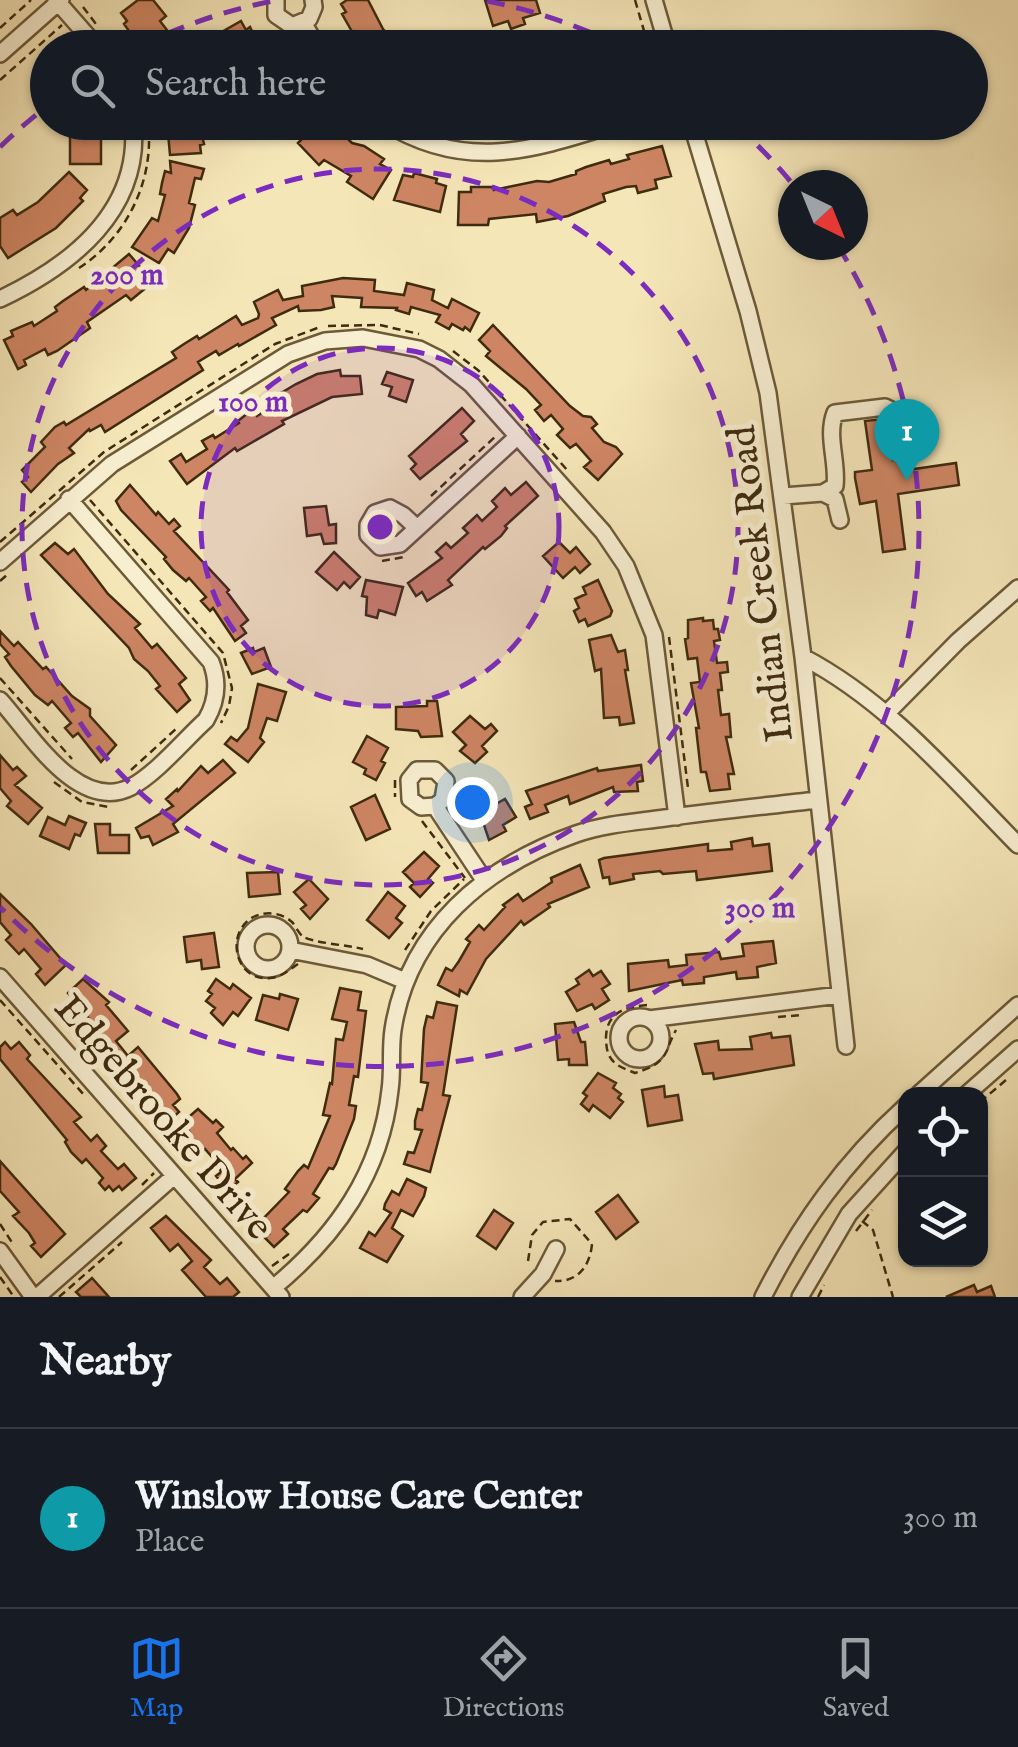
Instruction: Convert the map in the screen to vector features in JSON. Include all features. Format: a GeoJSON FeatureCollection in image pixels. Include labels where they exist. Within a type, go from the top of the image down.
{"type":"FeatureCollection","features":[{"type":"Feature","properties":{"kind":"street"},"geometry":{"type":"LineString","coordinates":[[276,0],[274,9],[280,21],[292,26],[304,24],[313,14],[313,0]]}},
{"type":"Feature","properties":{"kind":"street"},"geometry":{"type":"LineString","coordinates":[[654,0],[663,30]]}},
{"type":"Feature","properties":{"kind":"street"},"geometry":{"type":"LineString","coordinates":[[0,54],[58,1],[89,30]]}},
{"type":"Feature","properties":{"kind":"street"},"geometry":{"type":"LineString","coordinates":[[304,24],[308,30]]}},
{"type":"Feature","properties":{"kind":"street"},"geometry":{"type":"LineString","coordinates":[[0,299],[76,252],[104,224],[128,183],[136,140]]}},
{"type":"Feature","properties":{"kind":"street"},"geometry":{"type":"LineString","coordinates":[[418,140],[441,148],[498,154],[562,140]]}},
{"type":"Feature","properties":{"kind":"street","name":"Indian Creek Road"},"geometry":{"type":"LineString","coordinates":[[696,140],[748,311],[768,393],[784,496],[846,1046]]}},
{"type":"Feature","properties":{"kind":"street"},"geometry":{"type":"LineString","coordinates":[[0,562],[83,499],[112,464],[288,354],[325,341],[380,339],[428,354],[464,377],[504,435],[603,532],[626,566],[644,602],[654,635],[676,816]]}},
{"type":"Feature","properties":{"kind":"street"},"geometry":{"type":"LineString","coordinates":[[784,496],[823,493],[834,486],[831,424],[835,414],[886,407],[896,412],[900,448]]}},
{"type":"Feature","properties":{"kind":"street"},"geometry":{"type":"LineString","coordinates":[[416,528],[504,435]]}},
{"type":"Feature","properties":{"kind":"street"},"geometry":{"type":"LineString","coordinates":[[823,493],[835,499],[840,520]]}},
{"type":"Feature","properties":{"kind":"street"},"geometry":{"type":"LineString","coordinates":[[0,700],[68,777],[86,789],[109,793],[135,785],[206,720],[213,708],[216,684],[211,662],[83,499]]}},
{"type":"Feature","properties":{"kind":"street"},"geometry":{"type":"LineString","coordinates":[[887,713],[958,640],[1018,588]]}},
{"type":"Feature","properties":{"kind":"street"},"geometry":{"type":"LineString","coordinates":[[803,657],[837,674],[887,713],[1018,845]]}},
{"type":"Feature","properties":{"kind":"street"},"geometry":{"type":"LineString","coordinates":[[277,1293],[321,1245],[366,1177],[386,1119],[392,1035],[406,981],[442,919],[484,880],[577,834],[676,816],[817,800]]}},
{"type":"Feature","properties":{"kind":"street"},"geometry":{"type":"LineString","coordinates":[[435,806],[484,880]]}},
{"type":"Feature","properties":{"kind":"street"},"geometry":{"type":"LineString","coordinates":[[290,950],[367,965],[406,981]]}},
{"type":"Feature","properties":{"kind":"street","name":"Edgebrooke Drive"},"geometry":{"type":"LineString","coordinates":[[0,978],[277,1293]]}},
{"type":"Feature","properties":{"kind":"street"},"geometry":{"type":"LineString","coordinates":[[649,1019],[838,995]]}},
{"type":"Feature","properties":{"kind":"street"},"geometry":{"type":"LineString","coordinates":[[927,1087],[1018,1005]]}},
{"type":"Feature","properties":{"kind":"street"},"geometry":{"type":"LineString","coordinates":[[976,1087],[1018,1048]]}},
{"type":"Feature","properties":{"kind":"street"},"geometry":{"type":"LineString","coordinates":[[762,1297],[796,1235],[836,1178],[898,1113]]}},
{"type":"Feature","properties":{"kind":"street"},"geometry":{"type":"LineString","coordinates":[[800,1297],[850,1214],[898,1160]]}},
{"type":"Feature","properties":{"kind":"street"},"geometry":{"type":"LineString","coordinates":[[0,1250],[35,1297],[173,1177]]}},
{"type":"Feature","properties":{"kind":"street"},"geometry":{"type":"LineString","coordinates":[[522,1297],[543,1274],[556,1249]]}},
{"type":"Feature","properties":{"kind":"path"},"geometry":{"type":"LineString","coordinates":[[0,28],[35,0]]}},
{"type":"Feature","properties":{"kind":"path"},"geometry":{"type":"LineString","coordinates":[[635,0],[644,30]]}},
{"type":"Feature","properties":{"kind":"path"},"geometry":{"type":"LineString","coordinates":[[83,8],[96,24]]}},
{"type":"Feature","properties":{"kind":"path"},"geometry":{"type":"LineString","coordinates":[[56,30],[63,24]]}},
{"type":"Feature","properties":{"kind":"path"},"geometry":{"type":"LineString","coordinates":[[0,80],[30,53]]}},
{"type":"Feature","properties":{"kind":"path"},"geometry":{"type":"LineString","coordinates":[[0,542],[96,457],[275,344],[338,324],[380,325],[421,335]]}},
{"type":"Feature","properties":{"kind":"path"},"geometry":{"type":"LineString","coordinates":[[444,346],[479,370],[577,481]]}},
{"type":"Feature","properties":{"kind":"path"},"geometry":{"type":"LineString","coordinates":[[431,496],[504,435]]}},
{"type":"Feature","properties":{"kind":"path"},"geometry":{"type":"LineString","coordinates":[[97,492],[83,499],[223,653],[232,688],[218,728]]}},
{"type":"Feature","properties":{"kind":"path"},"geometry":{"type":"LineString","coordinates":[[668,630],[690,802]]}},
{"type":"Feature","properties":{"kind":"path"},"geometry":{"type":"LineString","coordinates":[[0,678],[78,766]]}},
{"type":"Feature","properties":{"kind":"path"},"geometry":{"type":"LineString","coordinates":[[126,773],[179,726]]}},
{"type":"Feature","properties":{"kind":"path"},"geometry":{"type":"LineString","coordinates":[[54,783],[82,802],[118,806]]}},
{"type":"Feature","properties":{"kind":"path"},"geometry":{"type":"LineString","coordinates":[[309,966],[298,964],[266,980],[250,973],[240,962],[235,946],[238,930],[256,915],[278,914],[303,936],[375,953]]}},
{"type":"Feature","properties":{"kind":"path"},"geometry":{"type":"LineString","coordinates":[[0,1000],[95,1107]]}},
{"type":"Feature","properties":{"kind":"path"},"geometry":{"type":"LineString","coordinates":[[988,1095],[1006,1080]]}},
{"type":"Feature","properties":{"kind":"path"},"geometry":{"type":"LineString","coordinates":[[142,1185],[154,1174]]}},
{"type":"Feature","properties":{"kind":"path"},"geometry":{"type":"LineString","coordinates":[[863,1222],[873,1230],[893,1297]]}},
{"type":"Feature","properties":{"kind":"path"},"geometry":{"type":"LineString","coordinates":[[59,1297],[123,1241]]}},
{"type":"Feature","properties":{"kind":"path"},"geometry":{"type":"LineString","coordinates":[[262,1254],[274,1268],[297,1246]]}},
{"type":"Feature","properties":{"kind":"path"},"geometry":{"type":"LineString","coordinates":[[0,1277],[14,1297]]}},
{"type":"Feature","properties":{"kind":"building"},"geometry":{"type":"Polygon","coordinates":[[[138,0],[153,0],[166,16],[160,21],[167,30],[128,30],[121,13],[138,0]]]}},
{"type":"Feature","properties":{"kind":"building"},"geometry":{"type":"Polygon","coordinates":[[[347,0],[368,0],[384,30],[351,30],[341,4],[347,0]]]}},
{"type":"Feature","properties":{"kind":"building"},"geometry":{"type":"Polygon","coordinates":[[[485,0],[536,0],[540,13],[523,18],[525,24],[511,29],[508,21],[493,26],[485,0]]]}},
{"type":"Feature","properties":{"kind":"building"},"geometry":{"type":"Polygon","coordinates":[[[241,21],[246,30],[225,30],[241,21]]]}},
{"type":"Feature","properties":{"kind":"building"},"geometry":{"type":"Polygon","coordinates":[[[70,140],[101,140],[101,164],[70,164],[70,140]]]}},
{"type":"Feature","properties":{"kind":"building"},"geometry":{"type":"Polygon","coordinates":[[[169,140],[203,140],[201,153],[170,155],[169,140]]]}},
{"type":"Feature","properties":{"kind":"building"},"geometry":{"type":"Polygon","coordinates":[[[349,140],[384,159],[380,164],[391,170],[373,199],[347,182],[351,176],[324,160],[319,165],[298,143],[349,140]]]}},
{"type":"Feature","properties":{"kind":"building"},"geometry":{"type":"Polygon","coordinates":[[[662,146],[671,176],[655,180],[657,188],[638,193],[636,186],[626,187],[603,194],[605,201],[568,216],[537,222],[536,214],[489,219],[488,225],[458,225],[459,192],[471,192],[471,187],[494,190],[549,182],[586,167],[609,160],[611,164],[629,159],[627,155],[662,146]]]}},
{"type":"Feature","properties":{"kind":"building"},"geometry":{"type":"Polygon","coordinates":[[[170,161],[204,169],[201,179],[195,178],[189,203],[195,205],[189,228],[174,253],[168,249],[159,263],[132,247],[152,218],[158,221],[165,195],[160,194],[162,183],[165,171],[171,173],[170,161]]]}},
{"type":"Feature","properties":{"kind":"building"},"geometry":{"type":"Polygon","coordinates":[[[69,172],[87,190],[80,198],[83,201],[56,228],[8,258],[0,246],[0,218],[13,210],[17,215],[38,202],[69,172]]]}},
{"type":"Feature","properties":{"kind":"building"},"geometry":{"type":"Polygon","coordinates":[[[414,173],[437,179],[436,183],[446,186],[440,212],[394,200],[403,175],[413,177],[414,173]]]}},
{"type":"Feature","properties":{"kind":"building"},"geometry":{"type":"Polygon","coordinates":[[[129,254],[153,282],[131,300],[126,295],[87,322],[90,328],[57,351],[48,355],[45,349],[24,360],[26,365],[18,369],[4,340],[13,336],[11,331],[32,322],[34,326],[57,311],[55,307],[84,287],[86,290],[129,254]]]}},
{"type":"Feature","properties":{"kind":"building"},"geometry":{"type":"Polygon","coordinates":[[[343,278],[375,280],[374,291],[404,295],[407,283],[434,290],[432,300],[448,308],[452,299],[479,313],[470,331],[452,324],[449,329],[436,322],[440,315],[411,307],[409,314],[397,308],[361,307],[362,298],[332,296],[334,307],[321,310],[299,311],[298,306],[272,318],[276,325],[239,346],[219,355],[216,351],[198,362],[203,370],[105,432],[101,425],[89,429],[69,448],[74,453],[31,492],[22,482],[28,477],[22,470],[45,447],[41,442],[55,427],[64,422],[66,425],[176,358],[172,352],[184,344],[236,316],[242,325],[258,318],[254,302],[278,290],[283,300],[303,296],[302,286],[343,278]]]}},
{"type":"Feature","properties":{"kind":"building"},"geometry":{"type":"Polygon","coordinates":[[[493,325],[570,406],[591,417],[597,424],[592,428],[604,442],[622,454],[598,480],[584,467],[591,461],[576,444],[570,448],[557,435],[563,429],[551,415],[544,421],[535,410],[541,405],[486,356],[490,351],[479,340],[493,325]]]}},
{"type":"Feature","properties":{"kind":"building"},"geometry":{"type":"Polygon","coordinates":[[[340,370],[341,376],[360,376],[362,394],[332,397],[282,421],[284,424],[237,451],[235,448],[187,484],[170,461],[181,454],[186,462],[207,449],[202,441],[239,423],[253,409],[257,416],[279,402],[276,396],[296,384],[317,374],[340,370]]]}},
{"type":"Feature","properties":{"kind":"building"},"geometry":{"type":"Polygon","coordinates":[[[387,372],[413,380],[406,402],[389,396],[392,387],[382,384],[387,372]]]}},
{"type":"Feature","properties":{"kind":"building"},"geometry":{"type":"Polygon","coordinates":[[[462,408],[474,421],[461,434],[467,441],[420,479],[411,469],[416,464],[409,456],[462,408]]]}},
{"type":"Feature","properties":{"kind":"building"},"geometry":{"type":"Polygon","coordinates":[[[883,419],[893,460],[912,457],[914,469],[956,463],[959,485],[898,494],[905,549],[883,552],[876,501],[860,504],[855,472],[872,470],[865,421],[883,419]]]}},
{"type":"Feature","properties":{"kind":"building"},"geometry":{"type":"Polygon","coordinates":[[[526,482],[538,496],[505,526],[501,536],[483,547],[448,580],[452,585],[427,601],[422,592],[416,596],[408,583],[442,558],[436,552],[446,543],[451,548],[468,533],[463,528],[477,515],[482,521],[497,507],[492,501],[505,488],[511,495],[526,482]]]}},
{"type":"Feature","properties":{"kind":"building"},"geometry":{"type":"Polygon","coordinates":[[[130,485],[156,515],[158,512],[169,524],[174,519],[180,526],[174,531],[229,590],[248,620],[241,626],[246,633],[235,641],[213,608],[210,611],[201,601],[206,597],[189,578],[186,581],[173,570],[166,557],[121,510],[116,501],[130,485]]]}},
{"type":"Feature","properties":{"kind":"building"},"geometry":{"type":"Polygon","coordinates":[[[326,506],[329,525],[336,524],[336,543],[324,544],[321,534],[307,536],[304,508],[326,506]]]}},
{"type":"Feature","properties":{"kind":"building"},"geometry":{"type":"Polygon","coordinates":[[[559,542],[570,553],[576,547],[590,564],[580,573],[575,567],[563,578],[543,556],[559,542]]]}},
{"type":"Feature","properties":{"kind":"building"},"geometry":{"type":"Polygon","coordinates":[[[55,543],[68,554],[74,549],[108,594],[140,624],[135,628],[152,648],[157,644],[186,678],[179,684],[190,700],[177,712],[129,648],[41,555],[55,543]]]}},
{"type":"Feature","properties":{"kind":"building"},"geometry":{"type":"Polygon","coordinates":[[[334,552],[360,577],[350,588],[344,582],[337,590],[316,572],[334,552]]]}},
{"type":"Feature","properties":{"kind":"building"},"geometry":{"type":"Polygon","coordinates":[[[366,580],[403,587],[395,615],[379,610],[377,618],[366,615],[367,597],[362,596],[366,580]]]}},
{"type":"Feature","properties":{"kind":"building"},"geometry":{"type":"Polygon","coordinates":[[[598,580],[612,611],[610,616],[588,626],[585,619],[579,622],[574,611],[579,608],[575,599],[586,594],[583,587],[598,580]]]}},
{"type":"Feature","properties":{"kind":"building"},"geometry":{"type":"Polygon","coordinates":[[[688,620],[713,620],[714,629],[718,629],[720,640],[714,641],[717,663],[727,662],[728,672],[720,673],[722,690],[718,690],[721,715],[729,714],[731,737],[726,737],[734,774],[728,774],[730,789],[710,791],[706,772],[701,772],[691,683],[700,682],[697,658],[688,659],[685,639],[688,620]]]}},
{"type":"Feature","properties":{"kind":"building"},"geometry":{"type":"Polygon","coordinates":[[[0,631],[14,646],[18,642],[90,709],[90,716],[116,745],[101,762],[78,733],[73,737],[65,728],[71,723],[52,701],[48,705],[35,695],[11,666],[5,657],[9,654],[0,644],[0,631]]]}},
{"type":"Feature","properties":{"kind":"building"},"geometry":{"type":"Polygon","coordinates":[[[611,635],[618,652],[625,650],[634,723],[620,725],[619,717],[604,718],[601,669],[595,671],[589,640],[611,635]]]}},
{"type":"Feature","properties":{"kind":"building"},"geometry":{"type":"Polygon","coordinates":[[[253,648],[254,652],[264,648],[271,667],[252,674],[241,653],[253,648]]]}},
{"type":"Feature","properties":{"kind":"building"},"geometry":{"type":"Polygon","coordinates":[[[258,684],[286,692],[277,721],[267,718],[260,738],[264,742],[248,762],[225,744],[231,737],[237,741],[248,728],[258,684]]]}},
{"type":"Feature","properties":{"kind":"building"},"geometry":{"type":"Polygon","coordinates":[[[427,701],[437,701],[442,736],[421,737],[418,731],[396,729],[396,707],[427,706],[427,701]]]}},
{"type":"Feature","properties":{"kind":"building"},"geometry":{"type":"Polygon","coordinates":[[[470,716],[485,729],[491,724],[497,731],[482,746],[487,752],[475,763],[460,751],[466,745],[453,732],[470,716]]]}},
{"type":"Feature","properties":{"kind":"building"},"geometry":{"type":"Polygon","coordinates":[[[367,736],[388,748],[376,780],[353,762],[367,736]]]}},
{"type":"Feature","properties":{"kind":"building"},"geometry":{"type":"Polygon","coordinates":[[[0,755],[13,770],[17,767],[26,776],[15,785],[42,808],[28,824],[7,806],[11,801],[0,788],[0,755]]]}},
{"type":"Feature","properties":{"kind":"building"},"geometry":{"type":"Polygon","coordinates":[[[223,760],[235,773],[173,824],[178,832],[153,845],[149,836],[141,838],[136,828],[173,806],[166,799],[201,766],[208,773],[223,760]]]}},
{"type":"Feature","properties":{"kind":"building"},"geometry":{"type":"Polygon","coordinates":[[[641,765],[643,781],[637,782],[638,791],[614,792],[613,787],[570,804],[568,796],[545,805],[548,812],[530,819],[525,807],[532,804],[526,791],[597,768],[598,771],[641,765]]]}},
{"type":"Feature","properties":{"kind":"building"},"geometry":{"type":"Polygon","coordinates":[[[375,795],[390,829],[366,840],[351,807],[375,795]]]}},
{"type":"Feature","properties":{"kind":"building"},"geometry":{"type":"Polygon","coordinates":[[[505,799],[516,817],[503,825],[506,831],[489,840],[480,813],[505,799]]]}},
{"type":"Feature","properties":{"kind":"building"},"geometry":{"type":"Polygon","coordinates":[[[69,816],[86,823],[80,836],[75,834],[69,849],[40,836],[48,817],[65,825],[69,816]]]}},
{"type":"Feature","properties":{"kind":"building"},"geometry":{"type":"Polygon","coordinates":[[[95,824],[110,824],[110,835],[129,835],[129,853],[98,853],[95,824]]]}},
{"type":"Feature","properties":{"kind":"building"},"geometry":{"type":"Polygon","coordinates":[[[752,838],[753,846],[769,844],[772,871],[697,880],[696,871],[660,871],[633,874],[634,879],[610,884],[609,877],[603,878],[599,860],[708,844],[708,851],[732,849],[731,842],[752,838]]]}},
{"type":"Feature","properties":{"kind":"building"},"geometry":{"type":"Polygon","coordinates":[[[424,852],[439,866],[428,879],[433,883],[420,897],[403,872],[424,852]]]}},
{"type":"Feature","properties":{"kind":"building"},"geometry":{"type":"Polygon","coordinates":[[[580,865],[589,887],[548,904],[550,907],[524,925],[521,921],[486,959],[467,994],[460,990],[459,996],[438,985],[446,968],[452,971],[459,961],[470,942],[466,939],[479,925],[484,930],[503,905],[518,894],[523,901],[552,882],[551,878],[580,865]]]}},
{"type":"Feature","properties":{"kind":"building"},"geometry":{"type":"Polygon","coordinates":[[[278,872],[280,894],[249,897],[247,873],[278,872]]]}},
{"type":"Feature","properties":{"kind":"building"},"geometry":{"type":"Polygon","coordinates":[[[309,879],[328,899],[310,919],[301,909],[306,905],[294,892],[309,879]]]}},
{"type":"Feature","properties":{"kind":"building"},"geometry":{"type":"Polygon","coordinates":[[[388,892],[405,906],[396,918],[402,923],[389,938],[367,920],[388,892]]]}},
{"type":"Feature","properties":{"kind":"building"},"geometry":{"type":"Polygon","coordinates":[[[0,894],[66,965],[45,985],[36,974],[41,969],[24,949],[19,954],[6,940],[11,935],[0,922],[0,894]]]}},
{"type":"Feature","properties":{"kind":"building"},"geometry":{"type":"Polygon","coordinates":[[[214,933],[219,967],[202,969],[201,960],[187,962],[184,937],[214,933]]]}},
{"type":"Feature","properties":{"kind":"building"},"geometry":{"type":"Polygon","coordinates":[[[773,941],[776,963],[757,967],[758,977],[737,979],[736,972],[704,977],[704,983],[683,985],[682,980],[629,991],[628,964],[668,960],[669,967],[687,965],[686,955],[719,952],[721,959],[744,956],[742,944],[773,941]]]}},
{"type":"Feature","properties":{"kind":"building"},"geometry":{"type":"Polygon","coordinates":[[[589,970],[593,976],[601,971],[610,984],[602,989],[609,1000],[595,1009],[592,1004],[577,1011],[566,992],[579,984],[576,979],[589,970]]]}},
{"type":"Feature","properties":{"kind":"building"},"geometry":{"type":"Polygon","coordinates":[[[83,979],[109,1002],[106,1005],[128,1031],[116,1041],[128,1056],[138,1047],[177,1094],[180,1099],[173,1105],[179,1112],[170,1120],[98,1042],[104,1037],[68,993],[83,979]]]}},
{"type":"Feature","properties":{"kind":"building"},"geometry":{"type":"Polygon","coordinates":[[[216,979],[230,989],[233,984],[251,998],[238,1016],[233,1012],[223,1025],[211,1013],[215,1008],[206,1001],[216,979]]]}},
{"type":"Feature","properties":{"kind":"building"},"geometry":{"type":"Polygon","coordinates":[[[340,988],[361,992],[358,1010],[366,1011],[358,1077],[354,1076],[349,1105],[356,1106],[354,1119],[336,1164],[329,1168],[313,1194],[319,1198],[283,1229],[288,1234],[274,1247],[265,1238],[269,1234],[258,1224],[289,1192],[285,1189],[298,1171],[304,1165],[308,1168],[330,1116],[323,1115],[332,1084],[336,1039],[343,1040],[347,1022],[332,1019],[340,988]]]}},
{"type":"Feature","properties":{"kind":"building"},"geometry":{"type":"Polygon","coordinates":[[[280,994],[298,999],[288,1030],[256,1020],[263,995],[279,999],[280,994]]]}},
{"type":"Feature","properties":{"kind":"building"},"geometry":{"type":"Polygon","coordinates":[[[437,1002],[457,1006],[443,1095],[450,1096],[430,1172],[404,1164],[408,1152],[414,1153],[422,1130],[415,1129],[415,1121],[418,1109],[422,1110],[428,1083],[421,1082],[424,1029],[427,1016],[433,1018],[437,1002]]]}},
{"type":"Feature","properties":{"kind":"building"},"geometry":{"type":"Polygon","coordinates":[[[574,1022],[581,1042],[585,1042],[587,1065],[569,1065],[569,1059],[558,1060],[555,1024],[574,1022]]]}},
{"type":"Feature","properties":{"kind":"building"},"geometry":{"type":"Polygon","coordinates":[[[771,1033],[772,1038],[790,1036],[794,1065],[714,1079],[713,1073],[703,1074],[695,1044],[718,1041],[719,1050],[752,1049],[750,1037],[771,1033]]]}},
{"type":"Feature","properties":{"kind":"building"},"geometry":{"type":"Polygon","coordinates":[[[5,1042],[11,1049],[19,1042],[30,1055],[27,1059],[81,1117],[74,1122],[91,1141],[97,1135],[106,1146],[101,1151],[118,1169],[124,1164],[136,1178],[122,1190],[119,1186],[113,1191],[109,1186],[105,1190],[99,1183],[103,1178],[86,1159],[82,1163],[71,1152],[67,1140],[0,1059],[0,1047],[5,1042]]]}},
{"type":"Feature","properties":{"kind":"building"},"geometry":{"type":"Polygon","coordinates":[[[598,1073],[616,1083],[613,1088],[621,1094],[618,1098],[623,1102],[610,1118],[593,1105],[589,1111],[581,1104],[587,1096],[583,1093],[598,1073]]]}},
{"type":"Feature","properties":{"kind":"building"},"geometry":{"type":"Polygon","coordinates":[[[664,1086],[665,1097],[678,1095],[682,1120],[648,1126],[642,1090],[664,1086]]]}},
{"type":"Feature","properties":{"kind":"building"},"geometry":{"type":"Polygon","coordinates":[[[198,1109],[223,1127],[217,1133],[231,1150],[252,1163],[228,1191],[216,1176],[221,1172],[218,1164],[205,1149],[199,1154],[186,1140],[192,1136],[183,1122],[198,1109]]]}},
{"type":"Feature","properties":{"kind":"building"},"geometry":{"type":"Polygon","coordinates":[[[0,1161],[65,1234],[41,1257],[31,1246],[35,1243],[29,1233],[13,1216],[19,1212],[0,1191],[0,1161]]]}},
{"type":"Feature","properties":{"kind":"building"},"geometry":{"type":"Polygon","coordinates":[[[407,1179],[426,1188],[413,1216],[401,1210],[392,1228],[403,1236],[387,1262],[360,1248],[369,1232],[375,1236],[391,1213],[384,1209],[385,1204],[392,1191],[399,1195],[407,1179]]]}},
{"type":"Feature","properties":{"kind":"building"},"geometry":{"type":"Polygon","coordinates":[[[618,1195],[638,1222],[616,1239],[596,1212],[618,1195]]]}},
{"type":"Feature","properties":{"kind":"building"},"geometry":{"type":"Polygon","coordinates":[[[494,1210],[513,1223],[496,1249],[477,1236],[494,1210]]]}},
{"type":"Feature","properties":{"kind":"building"},"geometry":{"type":"Polygon","coordinates":[[[166,1216],[211,1260],[204,1267],[220,1284],[227,1278],[239,1292],[233,1297],[206,1297],[182,1270],[192,1261],[178,1244],[170,1251],[151,1228],[166,1216]]]}},
{"type":"Feature","properties":{"kind":"building"},"geometry":{"type":"Polygon","coordinates":[[[92,1278],[109,1297],[81,1297],[76,1292],[92,1278]]]}},
{"type":"Feature","properties":{"kind":"building"},"geometry":{"type":"Polygon","coordinates":[[[974,1285],[977,1292],[991,1286],[995,1297],[946,1297],[974,1285]]]}},
{"type":"Feature","properties":{"kind":"place","name":"Winslow House Care Center"},"geometry":{"type":"Point","coordinates":[907,481]}}]}
